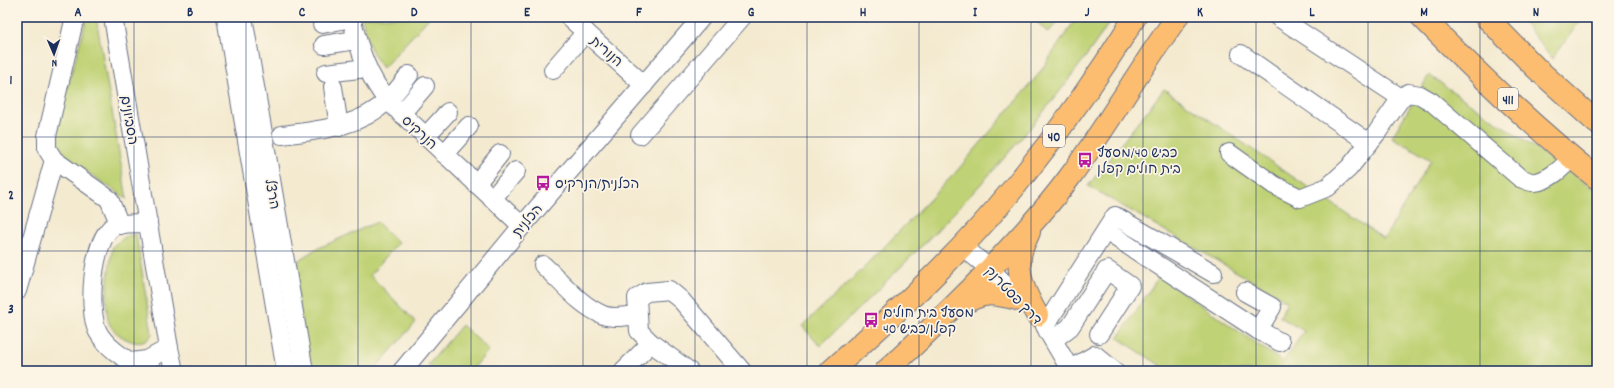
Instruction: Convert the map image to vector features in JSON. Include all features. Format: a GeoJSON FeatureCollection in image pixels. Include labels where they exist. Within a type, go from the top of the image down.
{"type":"FeatureCollection","features":[{"type":"Feature","properties":{"kind":"main road","name":"40"},"geometry":{"type":"LineString","coordinates":[[831,371],[908,301],[998,207],[1091,85],[1135,17]]}},
{"type":"Feature","properties":{"kind":"main road","name":"40"},"geometry":{"type":"LineString","coordinates":[[886,371],[943,317],[1034,221],[1069,177],[1099,135],[1147,59],[1177,17]]}},
{"type":"Feature","properties":{"kind":"main road","name":"411"},"geometry":{"type":"LineString","coordinates":[[1422,17],[1455,50],[1571,157],[1597,178]]}},
{"type":"Feature","properties":{"kind":"main road"},"geometry":{"type":"LineString","coordinates":[[1486,17],[1536,68],[1597,123]]}},
{"type":"Feature","properties":{"kind":"main road"},"geometry":{"type":"LineString","coordinates":[[1034,221],[1020,258],[1024,288],[1045,327]]}},
{"type":"Feature","properties":{"kind":"main road"},"geometry":{"type":"LineString","coordinates":[[943,317],[973,297],[985,294],[997,294],[1021,300]]}},
{"type":"Feature","properties":{"kind":"street"},"geometry":{"type":"LineString","coordinates":[[76,17],[72,25],[47,136],[47,149],[54,160],[109,199],[120,225]]}},
{"type":"Feature","properties":{"kind":"street","name":"הסביונים"},"geometry":{"type":"LineString","coordinates":[[113,17],[174,371]]}},
{"type":"Feature","properties":{"kind":"street","name":"הרצל"},"geometry":{"type":"LineString","coordinates":[[226,17],[286,371]]}},
{"type":"Feature","properties":{"kind":"street","name":"הרצל"},"geometry":{"type":"LineString","coordinates":[[242,17],[304,371]]}},
{"type":"Feature","properties":{"kind":"street","name":"הנורית"},"geometry":{"type":"LineString","coordinates":[[569,17],[644,85]]}},
{"type":"Feature","properties":{"kind":"street","name":"הכלנית"},"geometry":{"type":"LineString","coordinates":[[412,368],[522,226],[702,17]]}},
{"type":"Feature","properties":{"kind":"street"},"geometry":{"type":"LineString","coordinates":[[640,135],[742,17]]}},
{"type":"Feature","properties":{"kind":"street"},"geometry":{"type":"LineString","coordinates":[[1278,17],[1401,98]]}},
{"type":"Feature","properties":{"kind":"street"},"geometry":{"type":"LineString","coordinates":[[322,24],[351,18]]}},
{"type":"Feature","properties":{"kind":"street","name":"הנרקיס"},"geometry":{"type":"LineString","coordinates":[[351,18],[356,40],[367,68],[380,92],[425,137],[522,226]]}},
{"type":"Feature","properties":{"kind":"street"},"geometry":{"type":"LineString","coordinates":[[553,70],[586,32]]}},
{"type":"Feature","properties":{"kind":"street"},"geometry":{"type":"LineString","coordinates":[[324,45],[356,40]]}},
{"type":"Feature","properties":{"kind":"street"},"geometry":{"type":"LineString","coordinates":[[1241,54],[1369,143]]}},
{"type":"Feature","properties":{"kind":"street"},"geometry":{"type":"LineString","coordinates":[[339,126],[330,80],[367,68]]}},
{"type":"Feature","properties":{"kind":"street"},"geometry":{"type":"LineString","coordinates":[[282,135],[353,123],[368,116],[388,101],[409,75]]}},
{"type":"Feature","properties":{"kind":"street"},"geometry":{"type":"LineString","coordinates":[[401,114],[425,86]]}},
{"type":"Feature","properties":{"kind":"street"},"geometry":{"type":"LineString","coordinates":[[1229,153],[1274,185],[1300,198],[1328,187],[1349,168],[1401,98],[1408,93],[1420,95],[1432,102],[1520,178],[1533,183],[1545,180],[1571,157]]}},
{"type":"Feature","properties":{"kind":"street"},"geometry":{"type":"LineString","coordinates":[[425,137],[448,112]]}},
{"type":"Feature","properties":{"kind":"street"},"geometry":{"type":"LineString","coordinates":[[444,154],[468,126]]}},
{"type":"Feature","properties":{"kind":"street"},"geometry":{"type":"LineString","coordinates":[[476,184],[500,154]]}},
{"type":"Feature","properties":{"kind":"street"},"geometry":{"type":"LineString","coordinates":[[17,291],[54,160]]}},
{"type":"Feature","properties":{"kind":"street"},"geometry":{"type":"LineString","coordinates":[[492,199],[516,170]]}},
{"type":"Feature","properties":{"kind":"street"},"geometry":{"type":"LineString","coordinates":[[1045,327],[1115,216],[1213,273]]}},
{"type":"Feature","properties":{"kind":"street"},"geometry":{"type":"LineString","coordinates":[[148,223],[115,226],[107,232],[99,247],[92,293],[92,315],[98,332],[109,347],[138,367],[147,360],[169,348]]}},
{"type":"Feature","properties":{"kind":"street"},"geometry":{"type":"LineString","coordinates":[[1106,230],[1258,330],[1280,342]]}},
{"type":"Feature","properties":{"kind":"street","name":"דרך פסטרנק"},"geometry":{"type":"LineString","coordinates":[[962,246],[990,269],[1045,327],[1070,370]]}},
{"type":"Feature","properties":{"kind":"street"},"geometry":{"type":"LineString","coordinates":[[544,264],[581,301],[604,315],[637,315]]}},
{"type":"Feature","properties":{"kind":"street"},"geometry":{"type":"LineString","coordinates":[[1045,327],[1070,327],[1107,270],[1130,286],[1099,334]]}},
{"type":"Feature","properties":{"kind":"street"},"geometry":{"type":"LineString","coordinates":[[689,371],[651,343],[639,331],[637,298],[646,292],[669,290],[681,300],[742,371]]}},
{"type":"Feature","properties":{"kind":"street"},"geometry":{"type":"LineString","coordinates":[[1245,292],[1272,307],[1258,330]]}},
{"type":"Feature","properties":{"kind":"street"},"geometry":{"type":"LineString","coordinates":[[622,371],[651,343]]}},
{"type":"Feature","properties":{"kind":"street"},"geometry":{"type":"LineString","coordinates":[[725,352],[729,371]]}},
{"type":"Feature","properties":{"kind":"street"},"geometry":{"type":"LineString","coordinates":[[1070,370],[1095,355],[1114,371]]}},
{"type":"Feature","properties":{"kind":"green space"},"geometry":{"type":"Polygon","coordinates":[[[87,17],[96,17],[127,199],[68,159],[58,143],[56,130],[87,17]]]}},
{"type":"Feature","properties":{"kind":"green space"},"geometry":{"type":"Polygon","coordinates":[[[362,17],[429,18],[383,68],[374,56],[369,44],[362,17]]]}},
{"type":"Feature","properties":{"kind":"green space"},"geometry":{"type":"Polygon","coordinates":[[[1032,17],[1061,17],[1048,33],[1032,17]]]}},
{"type":"Feature","properties":{"kind":"green space"},"geometry":{"type":"Polygon","coordinates":[[[1077,17],[1113,17],[1082,63],[1013,148],[938,229],[820,346],[802,326],[861,271],[956,172],[1038,75],[1077,17]]]}},
{"type":"Feature","properties":{"kind":"green space"},"geometry":{"type":"Polygon","coordinates":[[[1520,17],[1583,17],[1552,59],[1520,17]]]}},
{"type":"Feature","properties":{"kind":"green space"},"geometry":{"type":"Polygon","coordinates":[[[1429,75],[1597,191],[1597,371],[1169,371],[1118,338],[1159,276],[1283,362],[1304,331],[1280,317],[1287,301],[1088,186],[1164,89],[1384,239],[1431,160],[1392,137],[1429,75]]]}},
{"type":"Feature","properties":{"kind":"green space"},"geometry":{"type":"Polygon","coordinates":[[[377,222],[398,243],[370,275],[416,322],[373,371],[309,371],[294,271],[300,259],[314,250],[377,222]]]}},
{"type":"Feature","properties":{"kind":"green space"},"geometry":{"type":"Polygon","coordinates":[[[136,234],[152,334],[147,340],[140,343],[127,340],[114,331],[110,325],[107,309],[107,286],[113,246],[125,237],[136,234]]]}},
{"type":"Feature","properties":{"kind":"green space"},"geometry":{"type":"Polygon","coordinates":[[[462,325],[489,350],[471,371],[436,371],[428,365],[462,325]]]}},
{"type":"Feature","properties":{"kind":"place","name":"כביש 40/מסעף בית חולים קפלן"},"geometry":{"type":"Point","coordinates":[1085,160]}},
{"type":"Feature","properties":{"kind":"place","name":"הכלנית/הנרקיס"},"geometry":{"type":"Point","coordinates":[543,183]}},
{"type":"Feature","properties":{"kind":"place","name":"מסעף בית חולים קפלן/כביש 40"},"geometry":{"type":"Point","coordinates":[871,320]}}]}
